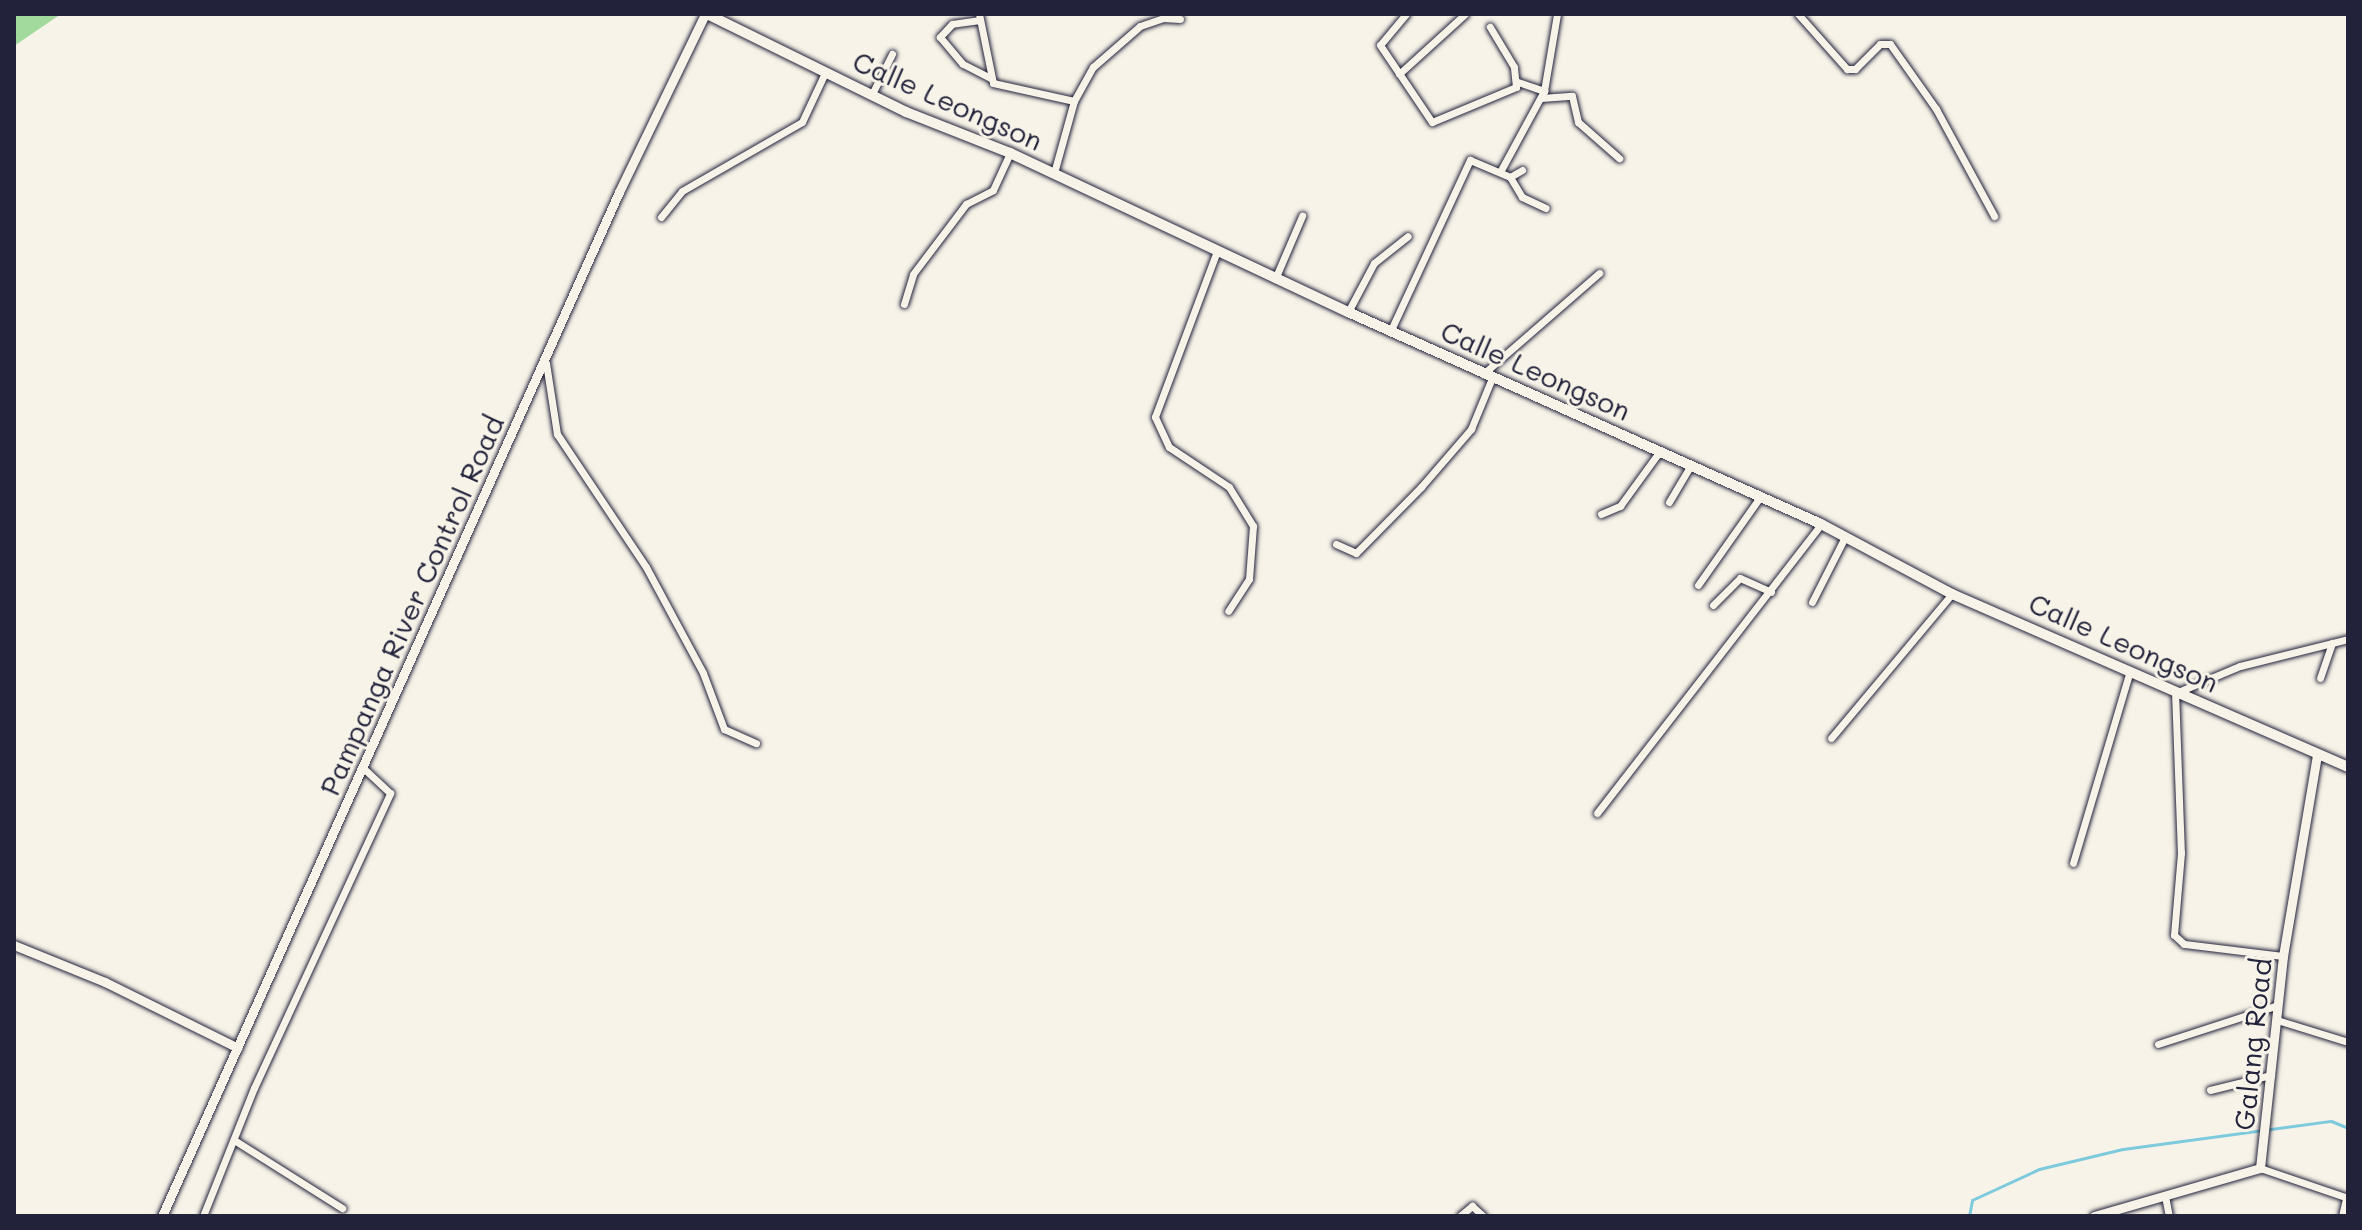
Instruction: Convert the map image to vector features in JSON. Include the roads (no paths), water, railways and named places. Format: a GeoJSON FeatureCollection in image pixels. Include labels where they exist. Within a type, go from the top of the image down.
{"type":"FeatureCollection","features":[{"type":"Feature","properties":{"kind":"main road","name":"Calle Leongson"},"geometry":{"type":"LineString","coordinates":[[706,14],[825,73],[1054,173],[1390,332],[1821,524],[1952,594],[2348,767]]}},
{"type":"Feature","properties":{"kind":"street","name":"Pampanga River Control Road"},"geometry":{"type":"LineString","coordinates":[[162,1216],[706,14]]}},
{"type":"Feature","properties":{"kind":"street"},"geometry":{"type":"LineString","coordinates":[[1406,14],[1380,45],[1432,122],[1512,92],[1518,82]]}},
{"type":"Feature","properties":{"kind":"street"},"geometry":{"type":"LineString","coordinates":[[1399,74],[1465,14]]}},
{"type":"Feature","properties":{"kind":"street"},"geometry":{"type":"LineString","coordinates":[[1500,172],[1542,94],[1557,14]]}},
{"type":"Feature","properties":{"kind":"street"},"geometry":{"type":"LineString","coordinates":[[1798,14],[1847,69],[1855,69],[1880,44],[1890,44],[1936,109],[1994,216]]}},
{"type":"Feature","properties":{"kind":"street"},"geometry":{"type":"LineString","coordinates":[[991,78],[979,17],[952,24],[940,37],[963,64],[991,78],[1003,89],[1074,101]]}},
{"type":"Feature","properties":{"kind":"street"},"geometry":{"type":"LineString","coordinates":[[1054,173],[1074,101],[1093,67],[1124,36],[1149,21],[1180,19]]}},
{"type":"Feature","properties":{"kind":"street"},"geometry":{"type":"LineString","coordinates":[[1490,27],[1518,82],[1542,94],[1572,96],[1578,122],[1619,158]]}},
{"type":"Feature","properties":{"kind":"street"},"geometry":{"type":"LineString","coordinates":[[872,94],[892,54]]}},
{"type":"Feature","properties":{"kind":"street"},"geometry":{"type":"LineString","coordinates":[[661,217],[682,191],[802,122],[825,73]]}},
{"type":"Feature","properties":{"kind":"street"},"geometry":{"type":"LineString","coordinates":[[904,304],[913,274],[966,204],[993,190],[1010,153]]}},
{"type":"Feature","properties":{"kind":"street"},"geometry":{"type":"LineString","coordinates":[[1390,332],[1470,160],[1510,177],[1522,197],[1546,208]]}},
{"type":"Feature","properties":{"kind":"street"},"geometry":{"type":"LineString","coordinates":[[1510,177],[1522,170]]}},
{"type":"Feature","properties":{"kind":"street"},"geometry":{"type":"LineString","coordinates":[[1275,279],[1302,216]]}},
{"type":"Feature","properties":{"kind":"street"},"geometry":{"type":"LineString","coordinates":[[1348,312],[1374,263],[1408,236]]}},
{"type":"Feature","properties":{"kind":"street"},"geometry":{"type":"LineString","coordinates":[[1217,251],[1155,417],[1169,447],[1229,487],[1253,526],[1249,579],[1228,611]]}},
{"type":"Feature","properties":{"kind":"street"},"geometry":{"type":"LineString","coordinates":[[1336,544],[1356,553],[1421,487],[1471,429],[1488,376],[1599,273]]}},
{"type":"Feature","properties":{"kind":"street"},"geometry":{"type":"LineString","coordinates":[[546,363],[557,434],[646,567],[703,673],[724,729],[756,743]]}},
{"type":"Feature","properties":{"kind":"street"},"geometry":{"type":"LineString","coordinates":[[1601,514],[1620,506],[1660,451]]}},
{"type":"Feature","properties":{"kind":"street"},"geometry":{"type":"LineString","coordinates":[[1669,502],[1691,465]]}},
{"type":"Feature","properties":{"kind":"street"},"geometry":{"type":"LineString","coordinates":[[1698,585],[1760,497]]}},
{"type":"Feature","properties":{"kind":"street"},"geometry":{"type":"LineString","coordinates":[[1597,813],[1821,524]]}},
{"type":"Feature","properties":{"kind":"street"},"geometry":{"type":"LineString","coordinates":[[1812,602],[1845,537]]}},
{"type":"Feature","properties":{"kind":"street"},"geometry":{"type":"LineString","coordinates":[[1713,605],[1740,578],[1771,592]]}},
{"type":"Feature","properties":{"kind":"street"},"geometry":{"type":"LineString","coordinates":[[1831,738],[1952,594]]}},
{"type":"Feature","properties":{"kind":"street"},"geometry":{"type":"LineString","coordinates":[[2283,956],[2184,944],[2174,935],[2181,853],[2176,691],[2240,666],[2348,639]]}},
{"type":"Feature","properties":{"kind":"street"},"geometry":{"type":"LineString","coordinates":[[2320,678],[2332,643]]}},
{"type":"Feature","properties":{"kind":"street"},"geometry":{"type":"LineString","coordinates":[[2073,863],[2130,670]]}},
{"type":"Feature","properties":{"kind":"street","name":"Galang Road"},"geometry":{"type":"LineString","coordinates":[[2094,1216],[2261,1165],[2283,956],[2317,754]]}},
{"type":"Feature","properties":{"kind":"street"},"geometry":{"type":"LineString","coordinates":[[203,1216],[390,793],[363,768]]}},
{"type":"Feature","properties":{"kind":"street"},"geometry":{"type":"LineString","coordinates":[[14,945],[105,982],[238,1048]]}},
{"type":"Feature","properties":{"kind":"street"},"geometry":{"type":"LineString","coordinates":[[2158,1044],[2278,1005]]}},
{"type":"Feature","properties":{"kind":"street"},"geometry":{"type":"LineString","coordinates":[[2277,1020],[2348,1042]]}},
{"type":"Feature","properties":{"kind":"street"},"geometry":{"type":"LineString","coordinates":[[2210,1090],[2271,1075]]}},
{"type":"Feature","properties":{"kind":"street"},"geometry":{"type":"LineString","coordinates":[[234,1140],[342,1208]]}},
{"type":"Feature","properties":{"kind":"street"},"geometry":{"type":"LineString","coordinates":[[2261,1165],[2347,1198],[2342,1216]]}},
{"type":"Feature","properties":{"kind":"street"},"geometry":{"type":"LineString","coordinates":[[2165,1196],[2169,1216]]}},
{"type":"Feature","properties":{"kind":"street"},"geometry":{"type":"LineString","coordinates":[[1460,1216],[1472,1206],[1483,1216]]}},
{"type":"Feature","properties":{"kind":"waterway"},"geometry":{"type":"LineString","coordinates":[[1969,1216],[1972,1200],[2039,1169],[2123,1149],[2331,1121],[2348,1128]]}}]}
